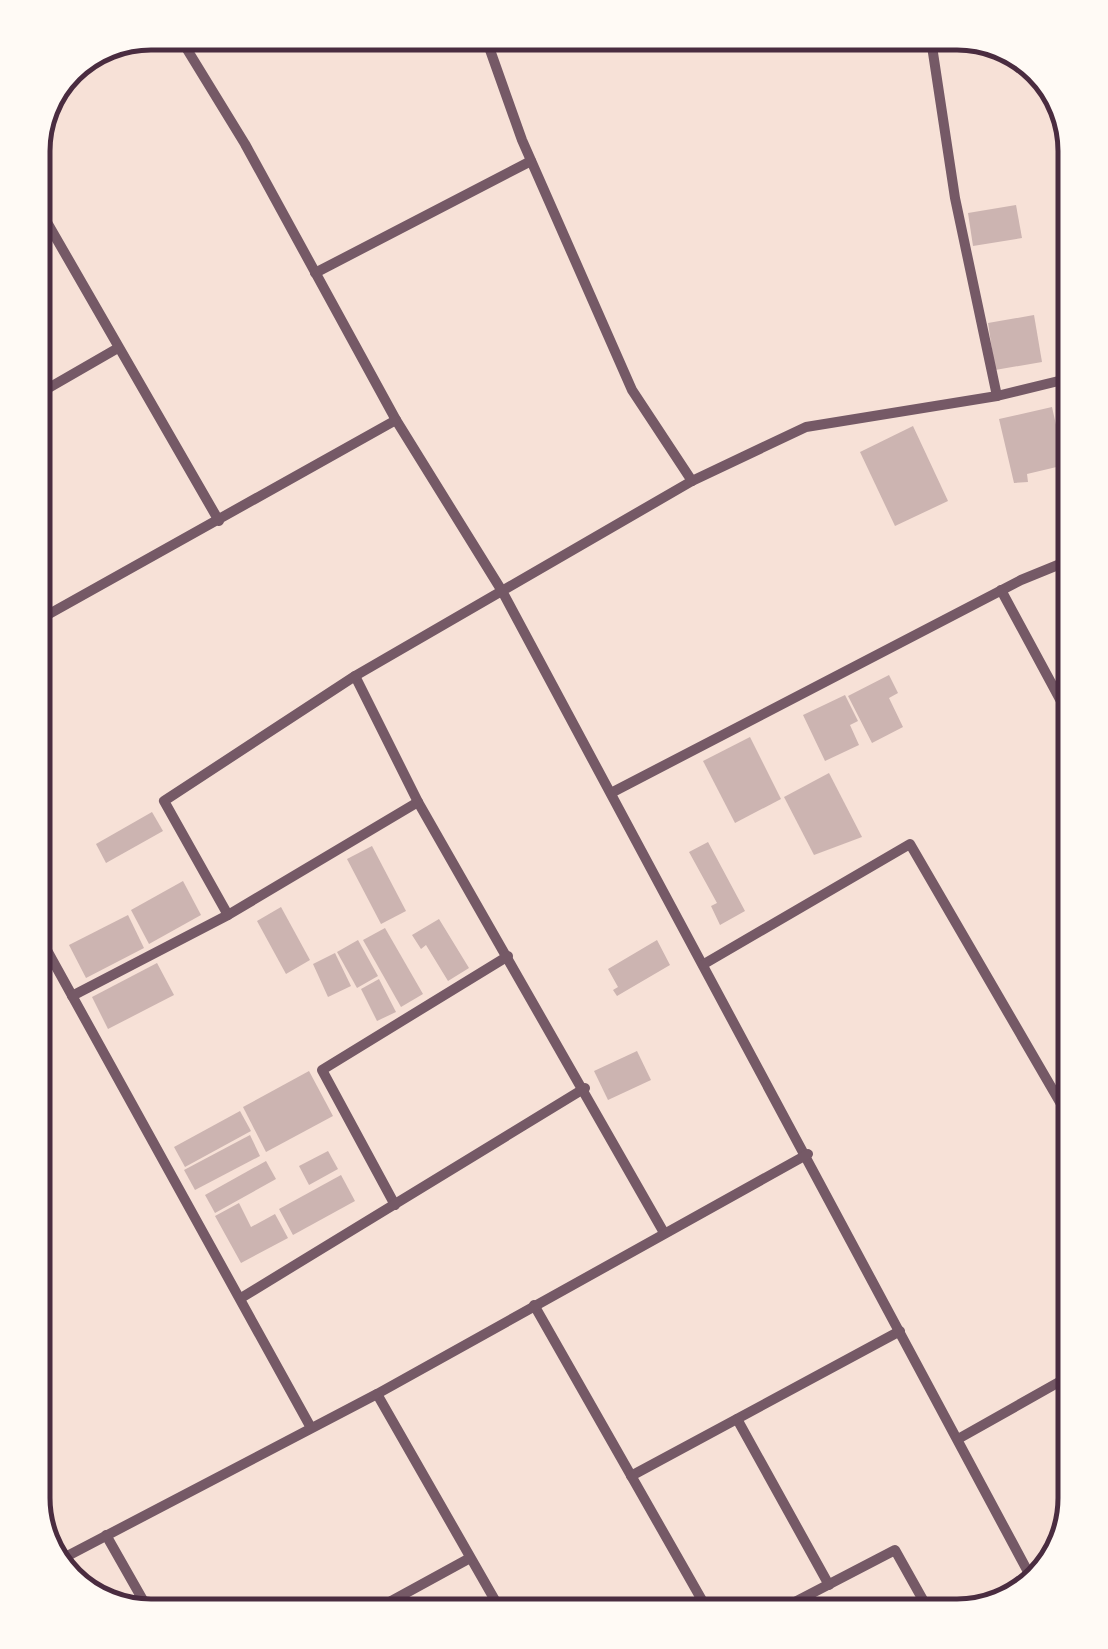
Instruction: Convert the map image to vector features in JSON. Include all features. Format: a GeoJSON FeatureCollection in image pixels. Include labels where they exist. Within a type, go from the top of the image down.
{"type":"FeatureCollection","features":[{"type":"Feature","properties":{"kind":"street"},"geometry":{"type":"LineString","coordinates":[[188,50],[396,420],[502,591],[808,1154],[1027,1570]]}},
{"type":"Feature","properties":{"kind":"street"},"geometry":{"type":"LineString","coordinates":[[491,50],[531,161],[632,390],[692,482]]}},
{"type":"Feature","properties":{"kind":"street"},"geometry":{"type":"LineString","coordinates":[[933,50],[955,198],[997,396]]}},
{"type":"Feature","properties":{"kind":"street"},"geometry":{"type":"LineString","coordinates":[[315,273],[531,161]]}},
{"type":"Feature","properties":{"kind":"street"},"geometry":{"type":"LineString","coordinates":[[50,228],[219,522]]}},
{"type":"Feature","properties":{"kind":"street"},"geometry":{"type":"LineString","coordinates":[[50,386],[118,348]]}},
{"type":"Feature","properties":{"kind":"street"},"geometry":{"type":"LineString","coordinates":[[228,914],[164,801],[355,676],[692,482],[806,427],[997,396],[1058,381]]}},
{"type":"Feature","properties":{"kind":"street"},"geometry":{"type":"LineString","coordinates":[[50,614],[396,420]]}},
{"type":"Feature","properties":{"kind":"street"},"geometry":{"type":"LineString","coordinates":[[612,793],[1001,590],[1058,566]]}},
{"type":"Feature","properties":{"kind":"street"},"geometry":{"type":"LineString","coordinates":[[1001,590],[1058,694]]}},
{"type":"Feature","properties":{"kind":"street"},"geometry":{"type":"LineString","coordinates":[[355,676],[418,802],[586,1088],[663,1232]]}},
{"type":"Feature","properties":{"kind":"street"},"geometry":{"type":"LineString","coordinates":[[72,996],[228,914],[418,802]]}},
{"type":"Feature","properties":{"kind":"street"},"geometry":{"type":"LineString","coordinates":[[704,964],[910,844],[1058,1097]]}},
{"type":"Feature","properties":{"kind":"street"},"geometry":{"type":"LineString","coordinates":[[395,1205],[322,1070],[508,956]]}},
{"type":"Feature","properties":{"kind":"street"},"geometry":{"type":"LineString","coordinates":[[50,964],[72,996],[310,1426]]}},
{"type":"Feature","properties":{"kind":"street"},"geometry":{"type":"LineString","coordinates":[[241,1298],[586,1088]]}},
{"type":"Feature","properties":{"kind":"street"},"geometry":{"type":"LineString","coordinates":[[68,1555],[376,1394],[808,1154]]}},
{"type":"Feature","properties":{"kind":"street"},"geometry":{"type":"LineString","coordinates":[[534,1304],[701,1599]]}},
{"type":"Feature","properties":{"kind":"street"},"geometry":{"type":"LineString","coordinates":[[631,1476],[900,1331]]}},
{"type":"Feature","properties":{"kind":"street"},"geometry":{"type":"LineString","coordinates":[[958,1438],[1058,1383]]}},
{"type":"Feature","properties":{"kind":"street"},"geometry":{"type":"LineString","coordinates":[[376,1394],[494,1599]]}},
{"type":"Feature","properties":{"kind":"street"},"geometry":{"type":"LineString","coordinates":[[737,1419],[829,1585]]}},
{"type":"Feature","properties":{"kind":"street"},"geometry":{"type":"LineString","coordinates":[[106,1535],[142,1599]]}},
{"type":"Feature","properties":{"kind":"street"},"geometry":{"type":"LineString","coordinates":[[801,1599],[896,1550],[923,1599]]}},
{"type":"Feature","properties":{"kind":"street"},"geometry":{"type":"LineString","coordinates":[[395,1599],[470,1558]]}},
{"type":"Feature","properties":{"kind":"building"},"geometry":{"type":"Polygon","coordinates":[[[1016,205],[1022,238],[973,246],[968,213],[1016,205]]]}},
{"type":"Feature","properties":{"kind":"building"},"geometry":{"type":"Polygon","coordinates":[[[1034,315],[1042,362],[995,370],[988,323],[1034,315]]]}},
{"type":"Feature","properties":{"kind":"building"},"geometry":{"type":"Polygon","coordinates":[[[1052,407],[1058,434],[1058,467],[1027,474],[1028,482],[1014,483],[999,419],[1052,407]]]}},
{"type":"Feature","properties":{"kind":"building"},"geometry":{"type":"Polygon","coordinates":[[[913,426],[948,501],[895,526],[860,452],[913,426]]]}},
{"type":"Feature","properties":{"kind":"building"},"geometry":{"type":"Polygon","coordinates":[[[889,675],[898,693],[889,698],[903,727],[872,743],[848,696],[889,675]]]}},
{"type":"Feature","properties":{"kind":"building"},"geometry":{"type":"Polygon","coordinates":[[[845,695],[858,721],[850,725],[859,745],[825,761],[803,715],[845,695]]]}},
{"type":"Feature","properties":{"kind":"building"},"geometry":{"type":"Polygon","coordinates":[[[750,737],[781,799],[735,823],[703,761],[750,737]]]}},
{"type":"Feature","properties":{"kind":"building"},"geometry":{"type":"Polygon","coordinates":[[[829,773],[862,837],[814,855],[784,797],[829,773]]]}},
{"type":"Feature","properties":{"kind":"building"},"geometry":{"type":"Polygon","coordinates":[[[152,812],[163,831],[106,863],[96,844],[152,812]]]}},
{"type":"Feature","properties":{"kind":"building"},"geometry":{"type":"Polygon","coordinates":[[[708,842],[745,911],[720,925],[711,906],[717,903],[689,852],[708,842]]]}},
{"type":"Feature","properties":{"kind":"building"},"geometry":{"type":"Polygon","coordinates":[[[372,846],[406,911],[381,924],[347,859],[372,846]]]}},
{"type":"Feature","properties":{"kind":"building"},"geometry":{"type":"Polygon","coordinates":[[[183,881],[201,915],[149,944],[131,910],[183,881]]]}},
{"type":"Feature","properties":{"kind":"building"},"geometry":{"type":"Polygon","coordinates":[[[281,907],[310,960],[286,974],[257,921],[281,907]]]}},
{"type":"Feature","properties":{"kind":"building"},"geometry":{"type":"Polygon","coordinates":[[[128,915],[144,948],[86,978],[69,945],[128,915]]]}},
{"type":"Feature","properties":{"kind":"building"},"geometry":{"type":"Polygon","coordinates":[[[439,919],[469,968],[448,981],[426,945],[421,949],[412,935],[439,919]]]}},
{"type":"Feature","properties":{"kind":"building"},"geometry":{"type":"Polygon","coordinates":[[[385,928],[423,994],[401,1007],[363,940],[385,928]]]}},
{"type":"Feature","properties":{"kind":"building"},"geometry":{"type":"Polygon","coordinates":[[[358,940],[378,976],[357,988],[337,952],[358,940]]]}},
{"type":"Feature","properties":{"kind":"building"},"geometry":{"type":"Polygon","coordinates":[[[657,940],[670,965],[617,996],[613,990],[618,987],[608,969],[657,940]]]}},
{"type":"Feature","properties":{"kind":"building"},"geometry":{"type":"Polygon","coordinates":[[[335,953],[351,986],[328,997],[313,964],[335,953]]]}},
{"type":"Feature","properties":{"kind":"building"},"geometry":{"type":"Polygon","coordinates":[[[157,963],[174,995],[108,1029],[92,997],[157,963]]]}},
{"type":"Feature","properties":{"kind":"building"},"geometry":{"type":"Polygon","coordinates":[[[379,979],[396,1012],[377,1021],[361,989],[379,979]]]}},
{"type":"Feature","properties":{"kind":"building"},"geometry":{"type":"Polygon","coordinates":[[[637,1051],[651,1080],[608,1100],[594,1071],[637,1051]]]}},
{"type":"Feature","properties":{"kind":"building"},"geometry":{"type":"Polygon","coordinates":[[[309,1071],[333,1116],[266,1152],[243,1107],[309,1071]]]}},
{"type":"Feature","properties":{"kind":"building"},"geometry":{"type":"Polygon","coordinates":[[[240,1111],[251,1131],[185,1167],[174,1147],[240,1111]]]}},
{"type":"Feature","properties":{"kind":"building"},"geometry":{"type":"Polygon","coordinates":[[[250,1135],[260,1156],[195,1190],[184,1170],[250,1135]]]}},
{"type":"Feature","properties":{"kind":"building"},"geometry":{"type":"Polygon","coordinates":[[[328,1151],[338,1169],[309,1185],[299,1166],[328,1151]]]}},
{"type":"Feature","properties":{"kind":"building"},"geometry":{"type":"Polygon","coordinates":[[[266,1161],[276,1179],[215,1213],[205,1195],[266,1161]]]}},
{"type":"Feature","properties":{"kind":"building"},"geometry":{"type":"Polygon","coordinates":[[[341,1175],[355,1201],[293,1235],[279,1209],[341,1175]]]}},
{"type":"Feature","properties":{"kind":"building"},"geometry":{"type":"Polygon","coordinates":[[[239,1203],[251,1227],[275,1214],[288,1238],[241,1263],[215,1216],[239,1203]]]}}]}
